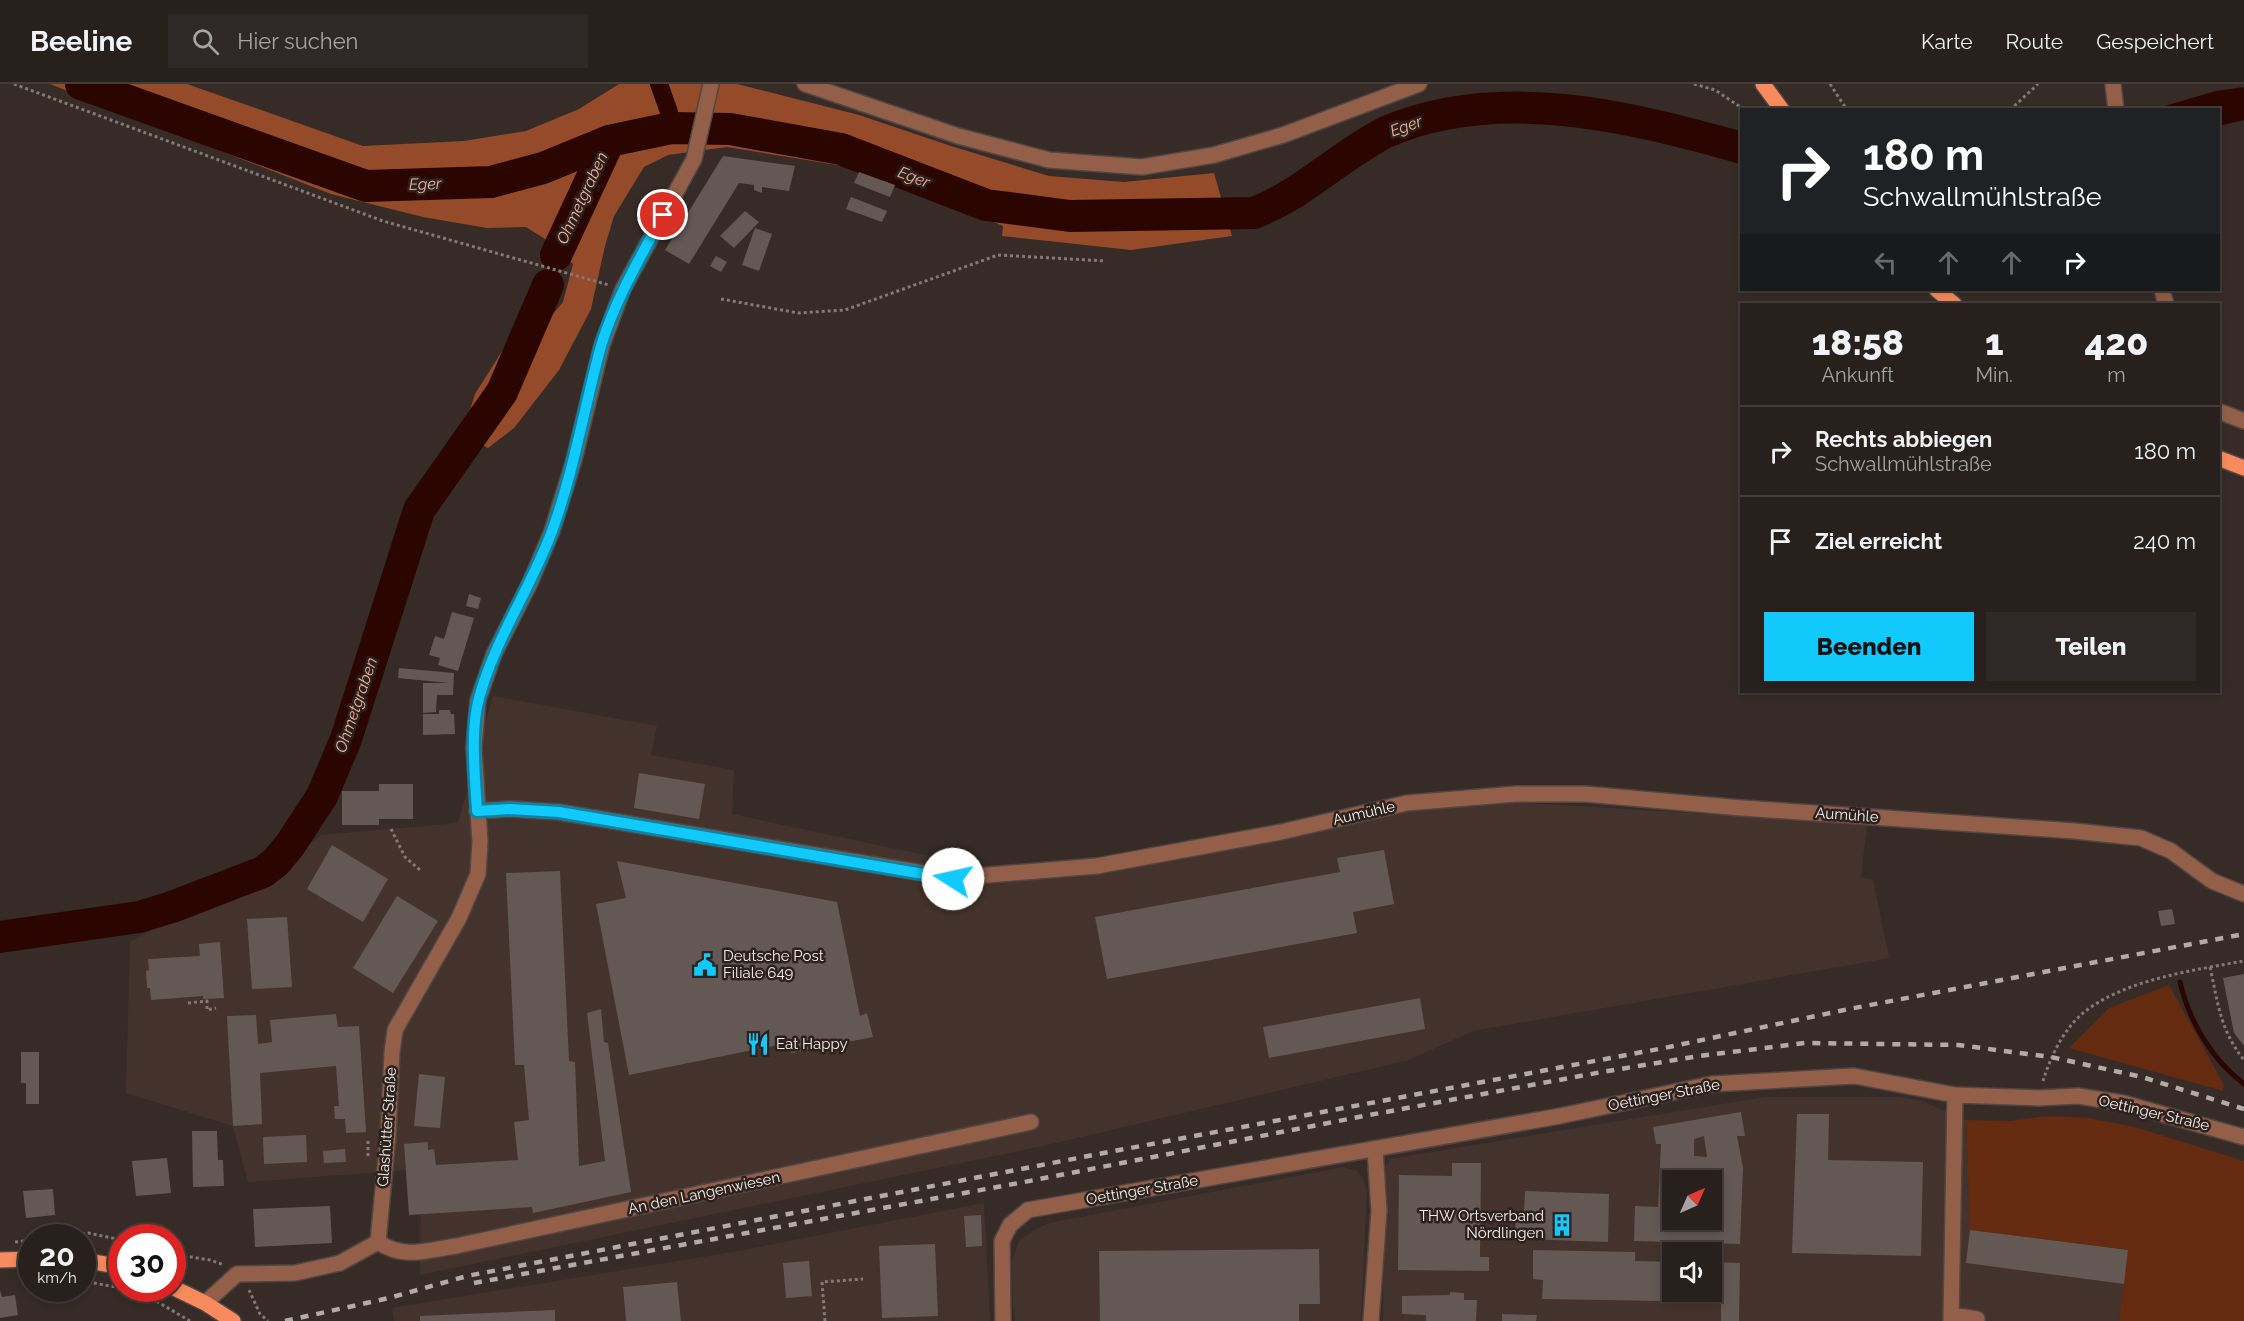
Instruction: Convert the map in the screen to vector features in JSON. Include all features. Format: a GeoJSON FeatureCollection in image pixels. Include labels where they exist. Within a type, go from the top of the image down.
{"type":"FeatureCollection","features":[{"type":"Feature","properties":{"kind":"main road"},"geometry":{"type":"LineString","coordinates":[[1763,84],[1781,108]]}},
{"type":"Feature","properties":{"kind":"main road"},"geometry":{"type":"LineString","coordinates":[[1938,291],[1953,303]]}},
{"type":"Feature","properties":{"kind":"main road"},"geometry":{"type":"LineString","coordinates":[[2220,459],[2244,468]]}},
{"type":"Feature","properties":{"kind":"main road"},"geometry":{"type":"LineString","coordinates":[[0,1260],[18,1259]]}},
{"type":"Feature","properties":{"kind":"main road"},"geometry":{"type":"LineString","coordinates":[[186,1294],[206,1303],[233,1321]]}},
{"type":"Feature","properties":{"kind":"street","name":"Glashütter Straße"},"geometry":{"type":"LineString","coordinates":[[378,1242],[395,1030],[459,918],[477,874],[480,842],[474,748],[478,700],[494,654],[530,583],[552,531],[574,460],[602,345],[623,289],[694,159],[711,84]]}},
{"type":"Feature","properties":{"kind":"street"},"geometry":{"type":"LineString","coordinates":[[805,84],[958,136],[1049,160],[1142,166],[1214,155],[1283,135],[1419,84]]}},
{"type":"Feature","properties":{"kind":"street"},"geometry":{"type":"LineString","coordinates":[[2113,84],[2116,108]]}},
{"type":"Feature","properties":{"kind":"street"},"geometry":{"type":"LineString","coordinates":[[2220,412],[2244,421]]}},
{"type":"Feature","properties":{"kind":"street","name":"Aumühle"},"geometry":{"type":"LineString","coordinates":[[477,811],[510,809],[559,812],[953,879],[1097,866],[1281,832],[1407,803],[1516,794],[1585,794],[2141,838],[2171,851],[2212,881],[2244,894]]}},
{"type":"Feature","properties":{"kind":"street","name":"Oettinger Straße"},"geometry":{"type":"LineString","coordinates":[[1003,1321],[1002,1241],[1011,1225],[1028,1210],[1560,1116],[1712,1084],[1854,1076],[1955,1095],[2039,1098],[2078,1096],[2123,1103],[2244,1137]]}},
{"type":"Feature","properties":{"kind":"street"},"geometry":{"type":"LineString","coordinates":[[1955,1095],[1951,1318],[1977,1318]]}},
{"type":"Feature","properties":{"kind":"street","name":"An den Langenwiesen"},"geometry":{"type":"LineString","coordinates":[[378,1242],[391,1251],[405,1253],[456,1246],[1031,1122]]}},
{"type":"Feature","properties":{"kind":"street"},"geometry":{"type":"LineString","coordinates":[[1371,1321],[1379,1211],[1375,1149]]}},
{"type":"Feature","properties":{"kind":"street"},"geometry":{"type":"LineString","coordinates":[[206,1303],[237,1274],[295,1273],[340,1263],[378,1242]]}},
{"type":"Feature","properties":{"kind":"path"},"geometry":{"type":"LineString","coordinates":[[14,84],[383,221],[623,289]]}},
{"type":"Feature","properties":{"kind":"path"},"geometry":{"type":"LineString","coordinates":[[1694,84],[1716,90],[1742,108]]}},
{"type":"Feature","properties":{"kind":"path"},"geometry":{"type":"LineString","coordinates":[[1830,84],[1846,108]]}},
{"type":"Feature","properties":{"kind":"path"},"geometry":{"type":"LineString","coordinates":[[2012,108],[2038,84]]}},
{"type":"Feature","properties":{"kind":"path"},"geometry":{"type":"LineString","coordinates":[[721,299],[798,313],[845,310],[998,255],[1106,261]]}},
{"type":"Feature","properties":{"kind":"path"},"geometry":{"type":"LineString","coordinates":[[391,829],[405,857],[422,871]]}},
{"type":"Feature","properties":{"kind":"path"},"geometry":{"type":"LineString","coordinates":[[2039,1098],[2051,1057],[2082,1014],[2109,997],[2135,986],[2244,961]]}},
{"type":"Feature","properties":{"kind":"path"},"geometry":{"type":"LineString","coordinates":[[2210,967],[2221,1019],[2230,1043],[2244,1060]]}},
{"type":"Feature","properties":{"kind":"path"},"geometry":{"type":"LineString","coordinates":[[188,1003],[207,1001],[207,1010],[216,1008]]}},
{"type":"Feature","properties":{"kind":"path"},"geometry":{"type":"LineString","coordinates":[[825,1321],[822,1282],[862,1279]]}},
{"type":"Feature","properties":{"kind":"path"},"geometry":{"type":"LineString","coordinates":[[158,1302],[190,1321]]}},
{"type":"Feature","properties":{"kind":"shaded area"},"geometry":{"type":"Polygon","coordinates":[[[50,84],[187,84],[363,146],[464,141],[526,131],[579,109],[619,84],[737,84],[859,115],[1049,176],[1124,182],[1214,173],[1232,236],[1131,250],[1002,236],[1003,226],[874,171],[727,147],[668,155],[644,167],[614,216],[591,309],[559,370],[514,428],[488,448],[466,436],[467,420],[475,394],[504,348],[547,321],[563,302],[573,264],[548,241],[526,227],[487,228],[423,217],[331,194],[50,84]]]}},
{"type":"Feature","properties":{"kind":"shaded area"},"geometry":{"type":"Polygon","coordinates":[[[2244,87],[2244,120],[2220,126],[2220,108],[2157,108],[2216,91],[2244,87]]]}},
{"type":"Feature","properties":{"kind":"shaded area"},"geometry":{"type":"Polygon","coordinates":[[[493,696],[657,726],[651,755],[734,770],[732,814],[1033,878],[1464,799],[1867,824],[1861,877],[1873,880],[1889,958],[1473,1031],[1409,1060],[1043,1146],[420,1275],[421,1169],[248,1182],[233,1126],[126,1093],[130,942],[234,884],[277,871],[321,835],[458,823],[493,696]]]}},
{"type":"Feature","properties":{"kind":"shaded area"},"geometry":{"type":"Polygon","coordinates":[[[2169,985],[2224,1085],[2223,1091],[2069,1048],[2109,1008],[2169,985]]]}},
{"type":"Feature","properties":{"kind":"shaded area"},"geometry":{"type":"Polygon","coordinates":[[[1765,1097],[1899,1097],[1922,1101],[1966,1120],[1971,1230],[2128,1250],[2119,1321],[1383,1321],[1384,1169],[1390,1159],[1765,1097]]]}},
{"type":"Feature","properties":{"kind":"shaded area"},"geometry":{"type":"Polygon","coordinates":[[[2046,1116],[2089,1118],[2135,1127],[2244,1161],[2244,1321],[2119,1321],[2128,1250],[1970,1230],[1966,1120],[2011,1121],[2046,1116]]]}},
{"type":"Feature","properties":{"kind":"shaded area"},"geometry":{"type":"Polygon","coordinates":[[[1343,1167],[1357,1171],[1367,1189],[1361,1321],[1015,1321],[1012,1261],[1019,1241],[1049,1223],[1343,1167]]]}},
{"type":"Feature","properties":{"kind":"shaded area"},"geometry":{"type":"Polygon","coordinates":[[[984,1203],[990,1321],[394,1321],[392,1308],[733,1252],[984,1203]]]}},
{"type":"Feature","properties":{"kind":"building"},"geometry":{"type":"Polygon","coordinates":[[[723,156],[795,166],[789,191],[762,187],[762,193],[754,190],[754,185],[739,183],[689,264],[665,250],[723,156]]]}},
{"type":"Feature","properties":{"kind":"building"},"geometry":{"type":"Polygon","coordinates":[[[859,172],[895,185],[890,197],[854,183],[859,172]]]}},
{"type":"Feature","properties":{"kind":"building"},"geometry":{"type":"Polygon","coordinates":[[[851,197],[887,211],[882,222],[846,209],[851,197]]]}},
{"type":"Feature","properties":{"kind":"building"},"geometry":{"type":"Polygon","coordinates":[[[745,211],[759,222],[734,248],[720,236],[745,211]]]}},
{"type":"Feature","properties":{"kind":"building"},"geometry":{"type":"Polygon","coordinates":[[[755,228],[772,234],[759,271],[742,265],[755,228]]]}},
{"type":"Feature","properties":{"kind":"building"},"geometry":{"type":"Polygon","coordinates":[[[716,256],[727,262],[721,272],[710,266],[716,256]]]}},
{"type":"Feature","properties":{"kind":"building"},"geometry":{"type":"Polygon","coordinates":[[[469,594],[481,598],[478,609],[466,606],[469,594]]]}},
{"type":"Feature","properties":{"kind":"building"},"geometry":{"type":"Polygon","coordinates":[[[452,612],[474,618],[458,671],[438,665],[440,658],[429,655],[435,636],[444,639],[452,612]]]}},
{"type":"Feature","properties":{"kind":"building"},"geometry":{"type":"Polygon","coordinates":[[[399,668],[454,673],[453,695],[437,695],[436,712],[423,713],[423,683],[449,683],[398,678],[399,668]]]}},
{"type":"Feature","properties":{"kind":"building"},"geometry":{"type":"Polygon","coordinates":[[[439,710],[450,710],[451,714],[454,714],[455,734],[423,735],[423,714],[439,714],[439,710]]]}},
{"type":"Feature","properties":{"kind":"building"},"geometry":{"type":"Polygon","coordinates":[[[639,773],[705,784],[699,819],[634,808],[639,773]]]}},
{"type":"Feature","properties":{"kind":"building"},"geometry":{"type":"Polygon","coordinates":[[[379,784],[413,784],[413,819],[379,819],[379,825],[342,825],[342,791],[379,791],[379,784]]]}},
{"type":"Feature","properties":{"kind":"building"},"geometry":{"type":"Polygon","coordinates":[[[332,845],[388,879],[363,922],[307,889],[332,845]]]}},
{"type":"Feature","properties":{"kind":"building"},"geometry":{"type":"Polygon","coordinates":[[[1384,850],[1394,904],[1353,912],[1357,933],[1107,979],[1095,917],[1340,872],[1337,858],[1384,850]]]}},
{"type":"Feature","properties":{"kind":"building"},"geometry":{"type":"Polygon","coordinates":[[[617,861],[837,902],[860,1016],[867,1013],[873,1037],[791,1053],[788,1043],[629,1075],[596,904],[626,898],[617,861]]]}},
{"type":"Feature","properties":{"kind":"building"},"geometry":{"type":"Polygon","coordinates":[[[560,871],[569,1061],[575,1062],[579,1166],[605,1161],[587,1013],[601,1009],[604,1042],[608,1043],[631,1192],[533,1213],[532,1207],[409,1215],[404,1144],[428,1142],[428,1150],[434,1149],[436,1165],[518,1160],[514,1122],[529,1120],[524,1065],[515,1065],[506,873],[560,871]]]}},
{"type":"Feature","properties":{"kind":"building"},"geometry":{"type":"Polygon","coordinates":[[[397,896],[438,921],[393,993],[353,968],[397,896]]]}},
{"type":"Feature","properties":{"kind":"building"},"geometry":{"type":"Polygon","coordinates":[[[2172,909],[2175,924],[2161,926],[2158,911],[2172,909]]]}},
{"type":"Feature","properties":{"kind":"building"},"geometry":{"type":"Polygon","coordinates":[[[287,917],[292,987],[252,989],[247,919],[287,917]]]}},
{"type":"Feature","properties":{"kind":"building"},"geometry":{"type":"Polygon","coordinates":[[[220,942],[224,998],[203,999],[203,996],[151,1000],[150,988],[147,988],[148,959],[200,956],[199,944],[220,942]]]}},
{"type":"Feature","properties":{"kind":"building"},"geometry":{"type":"Polygon","coordinates":[[[2244,974],[2244,1046],[2234,1033],[2223,978],[2244,974]]]}},
{"type":"Feature","properties":{"kind":"building"},"geometry":{"type":"Polygon","coordinates":[[[1420,998],[1425,1029],[1269,1058],[1263,1027],[1420,998]]]}},
{"type":"Feature","properties":{"kind":"building"},"geometry":{"type":"Polygon","coordinates":[[[336,1014],[338,1027],[359,1026],[366,1132],[346,1133],[345,1119],[335,1119],[334,1106],[339,1106],[336,1066],[260,1073],[262,1124],[233,1126],[227,1016],[256,1015],[258,1044],[272,1042],[270,1020],[336,1014]]]}},
{"type":"Feature","properties":{"kind":"building"},"geometry":{"type":"Polygon","coordinates":[[[21,1052],[39,1052],[39,1104],[26,1104],[26,1083],[21,1083],[21,1052]]]}},
{"type":"Feature","properties":{"kind":"building"},"geometry":{"type":"Polygon","coordinates":[[[419,1074],[445,1077],[440,1128],[414,1126],[419,1074]]]}},
{"type":"Feature","properties":{"kind":"building"},"geometry":{"type":"Polygon","coordinates":[[[1741,1112],[1745,1136],[1737,1136],[1743,1168],[1740,1244],[1634,1241],[1635,1206],[1658,1207],[1661,1144],[1656,1144],[1653,1127],[1741,1112]],[[1704,1136],[1694,1139],[1694,1156],[1707,1157],[1704,1136]]]}},
{"type":"Feature","properties":{"kind":"building"},"geometry":{"type":"Polygon","coordinates":[[[1797,1114],[1829,1114],[1828,1160],[1923,1162],[1921,1256],[1792,1253],[1797,1114]]]}},
{"type":"Feature","properties":{"kind":"building"},"geometry":{"type":"Polygon","coordinates":[[[192,1131],[217,1131],[218,1160],[223,1160],[224,1186],[193,1187],[192,1131]]]}},
{"type":"Feature","properties":{"kind":"building"},"geometry":{"type":"Polygon","coordinates":[[[306,1135],[307,1162],[264,1164],[263,1137],[306,1135]]]}},
{"type":"Feature","properties":{"kind":"building"},"geometry":{"type":"Polygon","coordinates":[[[345,1149],[346,1162],[324,1163],[323,1151],[345,1149]]]}},
{"type":"Feature","properties":{"kind":"building"},"geometry":{"type":"Polygon","coordinates":[[[167,1158],[171,1193],[136,1196],[132,1161],[167,1158]]]}},
{"type":"Feature","properties":{"kind":"building"},"geometry":{"type":"Polygon","coordinates":[[[1452,1163],[1481,1163],[1480,1257],[1489,1257],[1489,1271],[1398,1270],[1399,1175],[1452,1176],[1452,1163]]]}},
{"type":"Feature","properties":{"kind":"building"},"geometry":{"type":"Polygon","coordinates":[[[53,1189],[55,1215],[26,1218],[23,1191],[53,1189]]]}},
{"type":"Feature","properties":{"kind":"building","name":"THW Ortsverband Nördlingen"},"geometry":{"type":"Polygon","coordinates":[[[1525,1191],[1609,1194],[1608,1242],[1524,1239],[1524,1235],[1515,1235],[1516,1215],[1524,1215],[1525,1191]]]}},
{"type":"Feature","properties":{"kind":"building"},"geometry":{"type":"Polygon","coordinates":[[[330,1206],[332,1243],[255,1247],[253,1209],[330,1206]]]}},
{"type":"Feature","properties":{"kind":"building"},"geometry":{"type":"Polygon","coordinates":[[[981,1215],[982,1246],[966,1247],[964,1216],[981,1215]]]}},
{"type":"Feature","properties":{"kind":"building"},"geometry":{"type":"Polygon","coordinates":[[[1970,1230],[2128,1250],[2124,1284],[1966,1263],[1970,1230]]]}},
{"type":"Feature","properties":{"kind":"building"},"geometry":{"type":"Polygon","coordinates":[[[935,1244],[938,1316],[882,1318],[879,1246],[935,1244]]]}},
{"type":"Feature","properties":{"kind":"building"},"geometry":{"type":"Polygon","coordinates":[[[1319,1249],[1320,1304],[1299,1304],[1299,1321],[1100,1321],[1099,1251],[1319,1249]]]}},
{"type":"Feature","properties":{"kind":"building"},"geometry":{"type":"Polygon","coordinates":[[[1533,1250],[1635,1252],[1635,1261],[1662,1262],[1662,1301],[1542,1299],[1543,1280],[1533,1279],[1533,1250]]]}},
{"type":"Feature","properties":{"kind":"building"},"geometry":{"type":"Polygon","coordinates":[[[809,1261],[812,1296],[786,1298],[783,1263],[809,1261]]]}},
{"type":"Feature","properties":{"kind":"building"},"geometry":{"type":"Polygon","coordinates":[[[1722,1262],[1740,1263],[1739,1321],[1721,1321],[1722,1262]]]}},
{"type":"Feature","properties":{"kind":"building"},"geometry":{"type":"Polygon","coordinates":[[[677,1282],[681,1321],[626,1321],[623,1287],[677,1282]]]}},
{"type":"Feature","properties":{"kind":"building"},"geometry":{"type":"Polygon","coordinates":[[[0,1290],[2,1297],[15,1295],[18,1315],[0,1318],[0,1290]]]}},
{"type":"Feature","properties":{"kind":"building"},"geometry":{"type":"Polygon","coordinates":[[[1450,1292],[1464,1293],[1464,1300],[1477,1300],[1476,1321],[1426,1321],[1426,1315],[1402,1314],[1402,1296],[1450,1295],[1450,1292]]]}},
{"type":"Feature","properties":{"kind":"building"},"geometry":{"type":"Polygon","coordinates":[[[555,1310],[555,1321],[420,1321],[420,1316],[555,1310]]]}},
{"type":"Feature","properties":{"kind":"building"},"geometry":{"type":"Polygon","coordinates":[[[1502,1314],[1537,1315],[1536,1321],[1502,1321],[1502,1314]]]}},
{"type":"Feature","properties":{"kind":"waterway","name":"Eger"},"geometry":{"type":"LineString","coordinates":[[81,84],[366,186],[491,182],[543,168],[609,141],[671,128],[730,129],[841,149],[986,205],[1070,216],[1254,213],[1290,195],[1386,132],[1429,118],[1473,110],[1518,108],[1564,110],[1609,116],[1740,147]]}},
{"type":"Feature","properties":{"kind":"waterway"},"geometry":{"type":"LineString","coordinates":[[659,84],[669,112],[671,128]]}},
{"type":"Feature","properties":{"kind":"waterway","name":"Ohmetgraben"},"geometry":{"type":"LineString","coordinates":[[556,255],[609,141]]}},
{"type":"Feature","properties":{"kind":"waterway","name":"Ohmetgraben"},"geometry":{"type":"LineString","coordinates":[[0,937],[139,917],[172,907],[263,872],[276,862],[322,796],[346,739],[419,510],[502,392],[548,285]]}},
{"type":"Feature","properties":{"kind":"waterway"},"geometry":{"type":"LineString","coordinates":[[2180,982],[2189,1011],[2203,1039],[2232,1074],[2244,1084]]}},
{"type":"Feature","properties":{"kind":"railway"},"geometry":{"type":"LineString","coordinates":[[285,1321],[389,1298],[467,1276],[1664,1048],[1849,1009],[2244,934]]}},
{"type":"Feature","properties":{"kind":"railway"},"geometry":{"type":"LineString","coordinates":[[474,1283],[1019,1183],[1602,1072],[1699,1056],[1805,1043],[1958,1045],[2051,1057],[2142,1077],[2244,1109]]}},
{"type":"Feature","properties":{"kind":"place","name":"Deutsche Post Filiale 649"},"geometry":{"type":"Point","coordinates":[705,965]}},
{"type":"Feature","properties":{"kind":"place","name":"Eat Happy"},"geometry":{"type":"Point","coordinates":[758,1044]}},
{"type":"Feature","properties":{"kind":"place","name":"THW Ortsverband Nördlingen"},"geometry":{"type":"Point","coordinates":[1562,1225]}},
{"type":"Feature","properties":{"kind":"route"},"geometry":{"type":"LineString","coordinates":[[663,215],[623,289],[602,345],[574,460],[552,531],[530,583],[494,654],[478,700],[474,748],[477,811],[510,809],[559,812],[953,879]]}}]}
